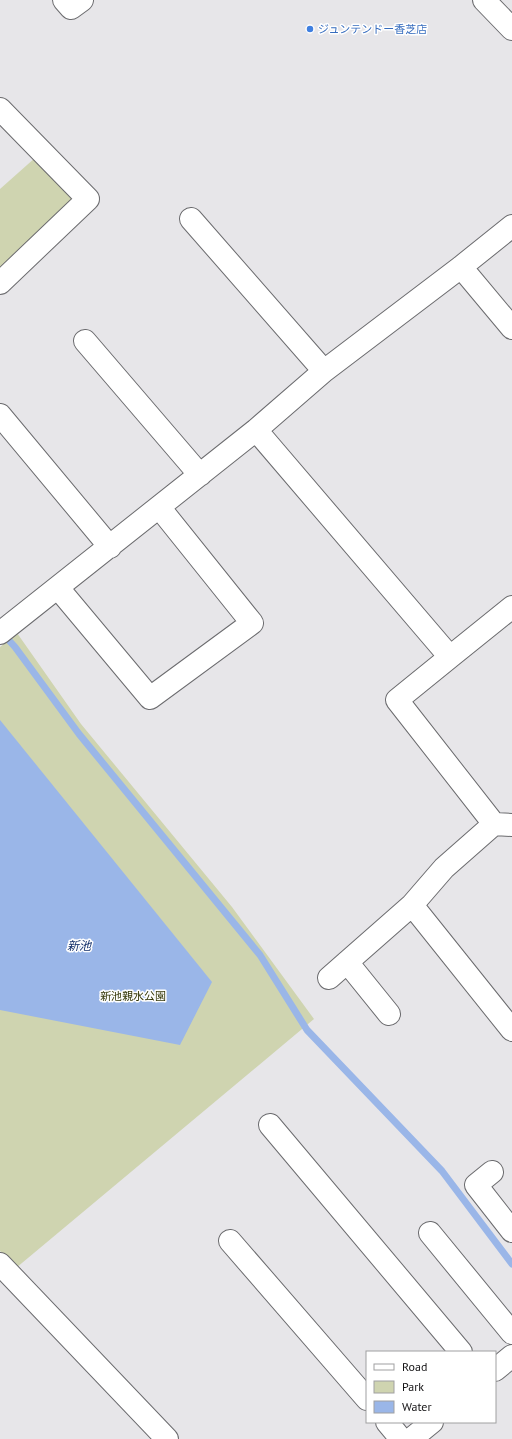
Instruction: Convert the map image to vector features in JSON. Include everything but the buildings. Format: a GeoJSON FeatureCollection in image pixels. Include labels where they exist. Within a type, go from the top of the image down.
{"type":"FeatureCollection","features":[{"type":"Feature","properties":{"kind":"street"},"geometry":{"type":"LineString","coordinates":[[64,0],[71,8],[82,0]]}},
{"type":"Feature","properties":{"kind":"street"},"geometry":{"type":"LineString","coordinates":[[484,0],[512,29]]}},
{"type":"Feature","properties":{"kind":"street"},"geometry":{"type":"LineString","coordinates":[[0,109],[88,199],[0,282]]}},
{"type":"Feature","properties":{"kind":"street"},"geometry":{"type":"LineString","coordinates":[[191,219],[324,371]]}},
{"type":"Feature","properties":{"kind":"street"},"geometry":{"type":"LineString","coordinates":[[0,633],[256,430],[324,371],[461,267],[512,226]]}},
{"type":"Feature","properties":{"kind":"street"},"geometry":{"type":"LineString","coordinates":[[461,267],[512,328]]}},
{"type":"Feature","properties":{"kind":"street"},"geometry":{"type":"LineString","coordinates":[[85,341],[200,475]]}},
{"type":"Feature","properties":{"kind":"street"},"geometry":{"type":"LineString","coordinates":[[0,415],[110,546]]}},
{"type":"Feature","properties":{"kind":"street"},"geometry":{"type":"LineString","coordinates":[[256,430],[450,657]]}},
{"type":"Feature","properties":{"kind":"street"},"geometry":{"type":"LineString","coordinates":[[58,588],[150,698],[252,623],[159,508]]}},
{"type":"Feature","properties":{"kind":"street"},"geometry":{"type":"LineString","coordinates":[[329,978],[412,905],[444,868],[503,825],[397,700],[512,607]]}},
{"type":"Feature","properties":{"kind":"street"},"geometry":{"type":"LineString","coordinates":[[412,905],[512,1030]]}},
{"type":"Feature","properties":{"kind":"street"},"geometry":{"type":"LineString","coordinates":[[347,962],[389,1014]]}},
{"type":"Feature","properties":{"kind":"street"},"geometry":{"type":"LineString","coordinates":[[270,1125],[460,1351]]}},
{"type":"Feature","properties":{"kind":"street"},"geometry":{"type":"LineString","coordinates":[[492,1172],[476,1185],[512,1231]]}},
{"type":"Feature","properties":{"kind":"street"},"geometry":{"type":"LineString","coordinates":[[430,1233],[512,1332]]}},
{"type":"Feature","properties":{"kind":"street"},"geometry":{"type":"LineString","coordinates":[[230,1241],[366,1398]]}},
{"type":"Feature","properties":{"kind":"street"},"geometry":{"type":"LineString","coordinates":[[0,1264],[167,1439]]}},
{"type":"Feature","properties":{"kind":"street"},"geometry":{"type":"LineString","coordinates":[[496,1369],[512,1356]]}},
{"type":"Feature","properties":{"kind":"street"},"geometry":{"type":"LineString","coordinates":[[388,1423],[402,1439]]}},
{"type":"Feature","properties":{"kind":"street"},"geometry":{"type":"LineString","coordinates":[[412,1439],[431,1423]]}},
{"type":"Feature","properties":{"kind":"green space"},"geometry":{"type":"Polygon","coordinates":[[[36,157],[80,199],[0,275],[0,189],[36,157]]]}},
{"type":"Feature","properties":{"kind":"green space","name":"新池親水公園"},"geometry":{"type":"Polygon","coordinates":[[[17,633],[81,724],[232,907],[314,1019],[16,1268],[0,1251],[0,647],[17,633]]]}},
{"type":"Feature","properties":{"kind":"water","name":"新池"},"geometry":{"type":"Polygon","coordinates":[[[0,720],[212,982],[180,1045],[0,1010],[0,720]]]}},
{"type":"Feature","properties":{"kind":"waterway"},"geometry":{"type":"LineString","coordinates":[[3,634],[15,647],[79,734],[260,955],[307,1030],[442,1171],[512,1264]]}},
{"type":"Feature","properties":{"kind":"place","name":"ジュンテンドー香芝店"},"geometry":{"type":"Point","coordinates":[310,29]}}]}
